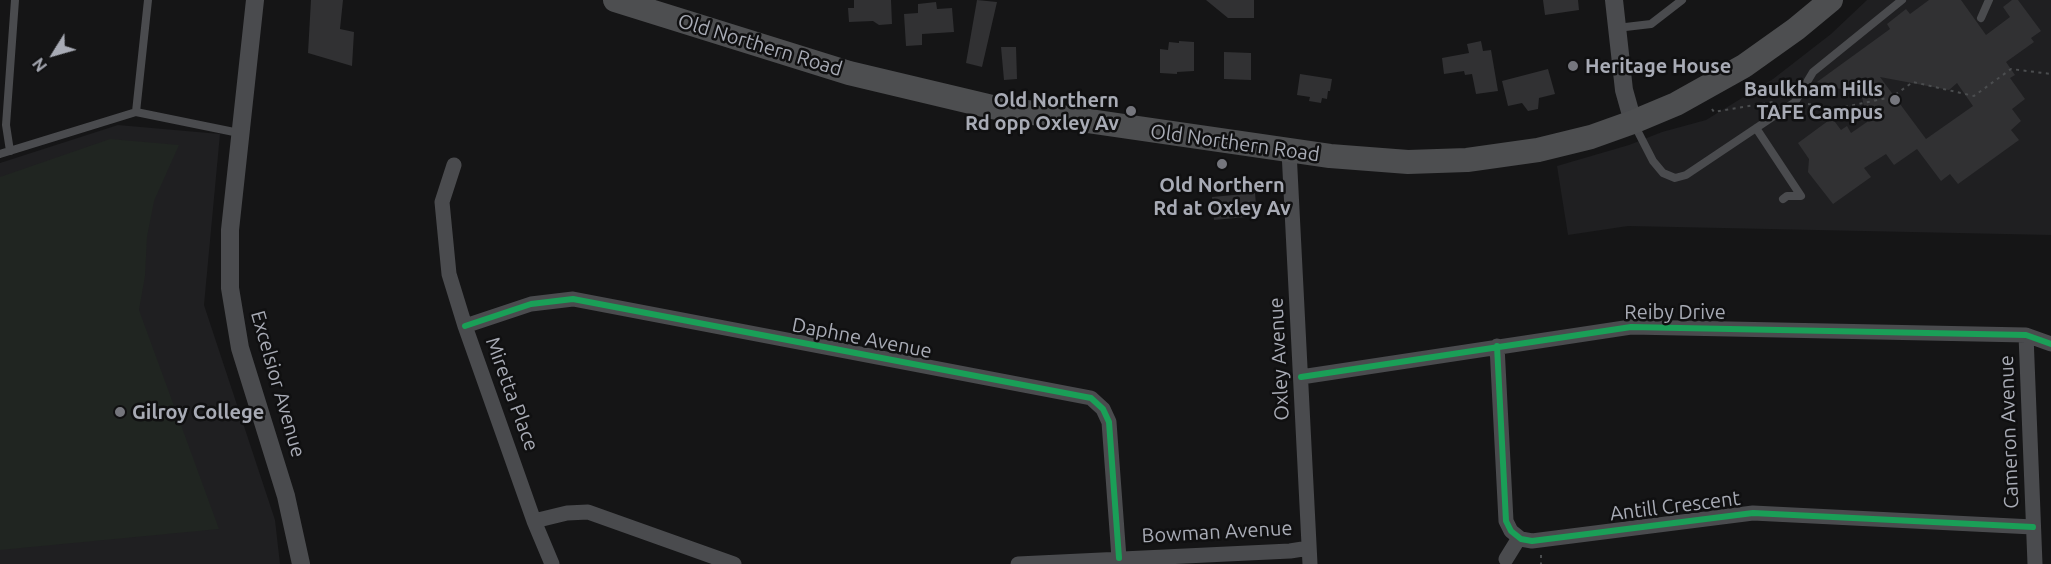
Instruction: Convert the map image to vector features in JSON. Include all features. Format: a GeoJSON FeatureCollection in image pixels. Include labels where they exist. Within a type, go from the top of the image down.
{"type":"FeatureCollection","features":[{"type":"Feature","properties":{"kind":"main road","name":"Old Northern Road"},"geometry":{"type":"LineString","coordinates":[[615,0],[849,73],[992,107],[1289,151],[1388,161],[1467,160],[1538,150],[1566,144],[1633,122],[1676,104],[1744,66],[1796,29],[1831,0]]}},
{"type":"Feature","properties":{"kind":"street","name":"Excelsior Avenue"},"geometry":{"type":"LineString","coordinates":[[255,0],[230,230],[230,288],[240,348],[286,496],[301,564]]}},
{"type":"Feature","properties":{"kind":"street"},"geometry":{"type":"LineString","coordinates":[[1614,0],[1624,90],[1633,122]]}},
{"type":"Feature","properties":{"kind":"street","name":"Oxley Avenue"},"geometry":{"type":"LineString","coordinates":[[1289,151],[1310,564]]}},
{"type":"Feature","properties":{"kind":"street","name":"Miretta Place"},"geometry":{"type":"LineString","coordinates":[[454,165],[442,202],[449,274],[534,521],[552,564]]}},
{"type":"Feature","properties":{"kind":"street","name":"Daphne Avenue"},"geometry":{"type":"LineString","coordinates":[[465,326],[531,304],[573,299],[1091,398],[1103,409],[1109,422],[1119,558]]}},
{"type":"Feature","properties":{"kind":"street","name":"Reiby Drive"},"geometry":{"type":"LineString","coordinates":[[1301,376],[1631,327],[2026,335],[2051,344]]}},
{"type":"Feature","properties":{"kind":"street","name":"Cameron Avenue"},"geometry":{"type":"LineString","coordinates":[[2026,335],[2035,564]]}},
{"type":"Feature","properties":{"kind":"street"},"geometry":{"type":"LineString","coordinates":[[1497,346],[1506,521],[1511,531],[1519,538],[1506,559]]}},
{"type":"Feature","properties":{"kind":"street"},"geometry":{"type":"LineString","coordinates":[[534,521],[567,513],[588,512],[734,564]]}},
{"type":"Feature","properties":{"kind":"street","name":"Antill Crescent"},"geometry":{"type":"LineString","coordinates":[[1519,538],[1532,541],[1754,513],[2033,527]]}},
{"type":"Feature","properties":{"kind":"street","name":"Bowman Avenue"},"geometry":{"type":"LineString","coordinates":[[1018,564],[1309,548]]}},
{"type":"Feature","properties":{"kind":"lane"},"geometry":{"type":"LineString","coordinates":[[10,151],[6,125],[15,0]]}},
{"type":"Feature","properties":{"kind":"lane"},"geometry":{"type":"LineString","coordinates":[[136,112],[148,0]]}},
{"type":"Feature","properties":{"kind":"lane"},"geometry":{"type":"LineString","coordinates":[[1617,28],[1651,24],[1682,0]]}},
{"type":"Feature","properties":{"kind":"lane"},"geometry":{"type":"LineString","coordinates":[[1633,122],[1653,161],[1663,173],[1675,178],[1686,175],[1795,102],[1813,72],[1902,0]]}},
{"type":"Feature","properties":{"kind":"lane"},"geometry":{"type":"LineString","coordinates":[[1981,18],[1989,0]]}},
{"type":"Feature","properties":{"kind":"lane"},"geometry":{"type":"LineString","coordinates":[[0,154],[136,112],[241,133]]}},
{"type":"Feature","properties":{"kind":"lane"},"geometry":{"type":"LineString","coordinates":[[1756,128],[1801,196],[1787,196],[1783,199]]}},
{"type":"Feature","properties":{"kind":"path"},"geometry":{"type":"LineString","coordinates":[[1805,104],[1835,109],[1892,97],[1913,82],[1974,96],[2011,69],[2051,74]]}},
{"type":"Feature","properties":{"kind":"path"},"geometry":{"type":"LineString","coordinates":[[1712,109],[1714,112],[1775,102]]}},
{"type":"Feature","properties":{"kind":"shaded area","name":"Baulkham Hills TAFE Campus"},"geometry":{"type":"Polygon","coordinates":[[[1867,0],[2051,0],[2051,235],[1628,226],[1568,235],[1557,166],[1706,120],[1773,79],[1831,34],[1867,0]]]}},
{"type":"Feature","properties":{"kind":"shaded area","name":"Gilroy College"},"geometry":{"type":"Polygon","coordinates":[[[118,125],[220,134],[204,305],[275,520],[280,564],[0,564],[0,163],[118,125]]]}},
{"type":"Feature","properties":{"kind":"shaded area","name":"Gilroy College"},"geometry":{"type":"Polygon","coordinates":[[[110,139],[179,145],[154,201],[147,237],[145,276],[139,310],[219,529],[0,550],[0,177],[110,139]]]}},
{"type":"Feature","properties":{"kind":"building"},"geometry":{"type":"Polygon","coordinates":[[[311,0],[343,0],[340,29],[354,32],[352,66],[308,53],[311,0]]]}},
{"type":"Feature","properties":{"kind":"building"},"geometry":{"type":"Polygon","coordinates":[[[854,0],[891,0],[892,24],[879,25],[873,21],[849,22],[848,8],[854,8],[854,0]]]}},
{"type":"Feature","properties":{"kind":"building"},"geometry":{"type":"Polygon","coordinates":[[[977,0],[997,2],[982,67],[966,63],[977,0]]]}},
{"type":"Feature","properties":{"kind":"building"},"geometry":{"type":"Polygon","coordinates":[[[1206,0],[1254,0],[1254,18],[1228,18],[1206,0]]]}},
{"type":"Feature","properties":{"kind":"building"},"geometry":{"type":"Polygon","coordinates":[[[1543,0],[1578,0],[1579,10],[1545,15],[1543,0]]]}},
{"type":"Feature","properties":{"kind":"building"},"geometry":{"type":"Polygon","coordinates":[[[1929,0],[1961,0],[1986,35],[2010,17],[2003,7],[2012,0],[2018,0],[2041,31],[2031,38],[2034,42],[2006,62],[2015,75],[2010,78],[2025,99],[2012,109],[2021,121],[2011,130],[2019,140],[1958,184],[1950,174],[1941,181],[1917,149],[1894,165],[1886,154],[1864,168],[1871,177],[1833,204],[1808,172],[1809,159],[1798,143],[1832,118],[1841,130],[1847,126],[1851,133],[1867,122],[1861,92],[1828,87],[1828,84],[1817,82],[1890,29],[1887,24],[1906,9],[1910,14],[1929,0]],[[1880,77],[1926,139],[1973,106],[1957,83],[1949,90],[1880,77]]]}},
{"type":"Feature","properties":{"kind":"building"},"geometry":{"type":"Polygon","coordinates":[[[936,2],[937,9],[952,8],[954,32],[922,34],[922,45],[906,46],[904,14],[918,13],[918,4],[936,2]]]}},
{"type":"Feature","properties":{"kind":"building"},"geometry":{"type":"Polygon","coordinates":[[[1179,41],[1194,42],[1194,71],[1177,72],[1177,74],[1160,73],[1160,49],[1168,50],[1169,42],[1179,43],[1179,41]]]}},
{"type":"Feature","properties":{"kind":"building"},"geometry":{"type":"Polygon","coordinates":[[[1481,41],[1483,51],[1491,50],[1498,91],[1476,94],[1472,74],[1465,75],[1464,71],[1444,74],[1442,58],[1469,53],[1467,44],[1481,41]]]}},
{"type":"Feature","properties":{"kind":"building"},"geometry":{"type":"Polygon","coordinates":[[[1001,47],[1016,47],[1017,79],[1004,80],[1001,47]]]}},
{"type":"Feature","properties":{"kind":"building"},"geometry":{"type":"Polygon","coordinates":[[[1224,52],[1251,53],[1251,80],[1224,79],[1224,52]]]}},
{"type":"Feature","properties":{"kind":"building"},"geometry":{"type":"Polygon","coordinates":[[[1548,69],[1555,94],[1539,98],[1538,109],[1528,111],[1522,103],[1508,106],[1502,81],[1548,69]]]}},
{"type":"Feature","properties":{"kind":"building"},"geometry":{"type":"Polygon","coordinates":[[[1300,74],[1332,79],[1327,99],[1322,98],[1321,103],[1309,101],[1310,97],[1297,95],[1300,74]]]}},
{"type":"Feature","properties":{"kind":"building"},"geometry":{"type":"Polygon","coordinates":[[[1255,193],[1257,216],[1214,220],[1212,197],[1255,193]]]}},
{"type":"Feature","properties":{"kind":"cycle path"},"geometry":{"type":"LineString","coordinates":[[465,326],[531,304],[573,299],[1091,398],[1103,409],[1109,422],[1119,558]]}},
{"type":"Feature","properties":{"kind":"cycle path"},"geometry":{"type":"LineString","coordinates":[[1301,377],[1631,327],[2026,335],[2051,344]]}},
{"type":"Feature","properties":{"kind":"cycle path"},"geometry":{"type":"LineString","coordinates":[[1497,346],[1506,521],[1511,531],[1521,539],[1532,541],[1753,513],[2033,527]]}},
{"type":"Feature","properties":{"kind":"place","name":"Heritage House"},"geometry":{"type":"Point","coordinates":[1573,66]}},
{"type":"Feature","properties":{"kind":"place","name":"Baulkham Hills TAFE Campus"},"geometry":{"type":"Point","coordinates":[1895,100]}},
{"type":"Feature","properties":{"kind":"place","name":"Old Northern Rd opp Oxley Av"},"geometry":{"type":"Point","coordinates":[1131,111]}},
{"type":"Feature","properties":{"kind":"place","name":"Old Northern Rd at Oxley Av"},"geometry":{"type":"Point","coordinates":[1222,164]}},
{"type":"Feature","properties":{"kind":"place","name":"Gilroy College"},"geometry":{"type":"Point","coordinates":[120,412]}}]}
